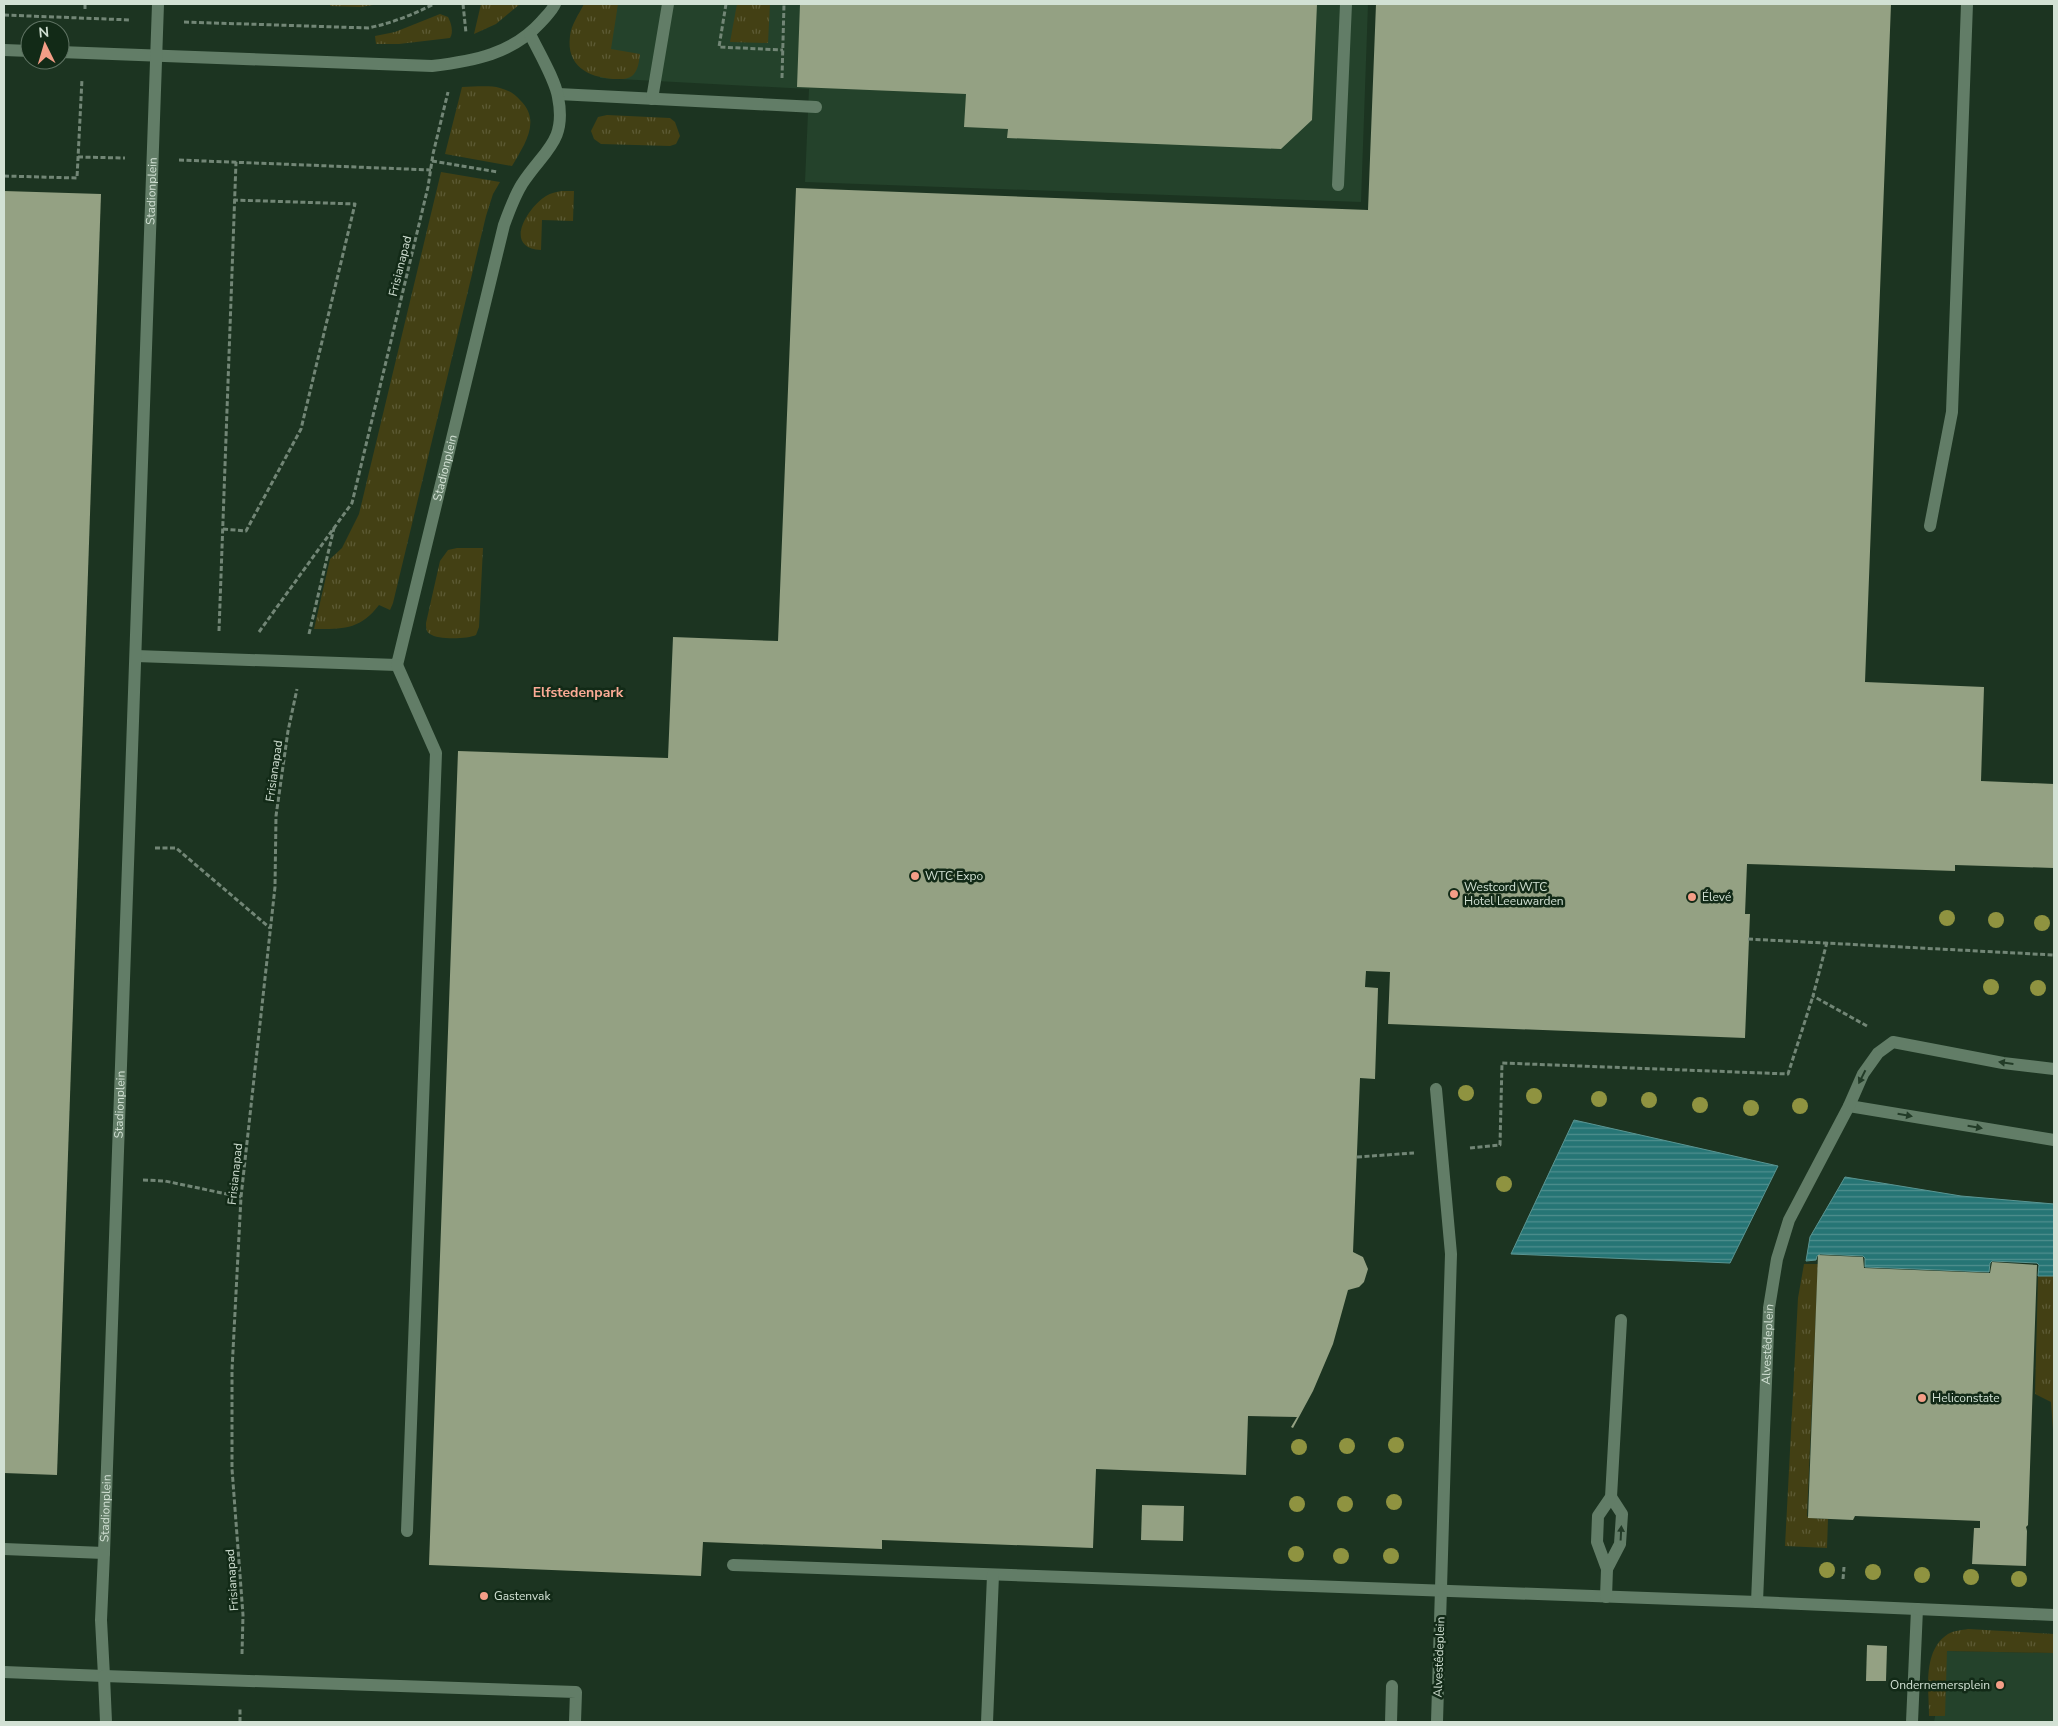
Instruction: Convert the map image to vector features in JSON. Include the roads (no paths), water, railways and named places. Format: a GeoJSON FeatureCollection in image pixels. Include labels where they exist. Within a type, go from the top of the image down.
{"type":"FeatureCollection","features":[{"type":"Feature","properties":{"kind":"street","name":"Stadionplein"},"geometry":{"type":"LineString","coordinates":[[106,1722],[102,1620],[104,1552],[158,4]]}},
{"type":"Feature","properties":{"kind":"street"},"geometry":{"type":"LineString","coordinates":[[70,52],[408,66],[457,63],[496,54],[530,34],[555,4]]}},
{"type":"Feature","properties":{"kind":"street"},"geometry":{"type":"LineString","coordinates":[[652,99],[668,4]]}},
{"type":"Feature","properties":{"kind":"street"},"geometry":{"type":"LineString","coordinates":[[1338,185],[1346,4]]}},
{"type":"Feature","properties":{"kind":"street"},"geometry":{"type":"LineString","coordinates":[[1930,526],[1952,412],[1967,4]]}},
{"type":"Feature","properties":{"kind":"street","name":"Stadionplein"},"geometry":{"type":"LineString","coordinates":[[397,665],[504,226],[512,201],[523,182],[554,143],[561,120],[558,94],[530,34]]}},
{"type":"Feature","properties":{"kind":"street"},"geometry":{"type":"LineString","coordinates":[[4,50],[20,51]]}},
{"type":"Feature","properties":{"kind":"street"},"geometry":{"type":"LineString","coordinates":[[558,94],[816,108]]}},
{"type":"Feature","properties":{"kind":"street"},"geometry":{"type":"LineString","coordinates":[[136,656],[397,665],[436,752],[408,1531]]}},
{"type":"Feature","properties":{"kind":"street","name":"Alvestêdeplein"},"geometry":{"type":"LineString","coordinates":[[1757,1602],[1769,1308],[1777,1259],[1789,1220],[1864,1074],[1878,1053],[1893,1042],[2003,1063],[2054,1069]]}},
{"type":"Feature","properties":{"kind":"street","name":"Alvestêdeplein"},"geometry":{"type":"LineString","coordinates":[[1436,1089],[1440,1152],[1451,1254],[1437,1722]]}},
{"type":"Feature","properties":{"kind":"street"},"geometry":{"type":"LineString","coordinates":[[1849,1106],[2054,1140]]}},
{"type":"Feature","properties":{"kind":"street"},"geometry":{"type":"LineString","coordinates":[[1606,1597],[1607,1569],[1597,1542],[1598,1516],[1611,1497],[1621,1320]]}},
{"type":"Feature","properties":{"kind":"street"},"geometry":{"type":"LineString","coordinates":[[1607,1569],[1620,1544],[1622,1514],[1611,1497]]}},
{"type":"Feature","properties":{"kind":"street","name":"Stadionplein"},"geometry":{"type":"LineString","coordinates":[[4,1549],[104,1552]]}},
{"type":"Feature","properties":{"kind":"street"},"geometry":{"type":"LineString","coordinates":[[733,1565],[1757,1602],[2054,1615]]}},
{"type":"Feature","properties":{"kind":"street"},"geometry":{"type":"LineString","coordinates":[[987,1722],[993,1575]]}},
{"type":"Feature","properties":{"kind":"street"},"geometry":{"type":"LineString","coordinates":[[1912,1722],[1917,1610]]}},
{"type":"Feature","properties":{"kind":"street"},"geometry":{"type":"LineString","coordinates":[[4,1672],[576,1692],[575,1722]]}},
{"type":"Feature","properties":{"kind":"street"},"geometry":{"type":"LineString","coordinates":[[1391,1722],[1392,1686]]}},
{"type":"Feature","properties":{"kind":"water"},"geometry":{"type":"Polygon","coordinates":[[[1574,1120],[1778,1166],[1730,1263],[1511,1254],[1574,1120]]]}},
{"type":"Feature","properties":{"kind":"water"},"geometry":{"type":"Polygon","coordinates":[[[1845,1177],[1961,1196],[2054,1204],[2054,1276],[2038,1276],[2039,1265],[2037,1263],[1992,1261],[1989,1272],[1865,1267],[1865,1258],[1863,1256],[1820,1254],[1816,1260],[1806,1261],[1810,1237],[1845,1177]]]}},
{"type":"Feature","properties":{"kind":"place","name":"WTC Expo"},"geometry":{"type":"Point","coordinates":[915,876]}},
{"type":"Feature","properties":{"kind":"place","name":"Westcord WTC Hotel Leeuwarden"},"geometry":{"type":"Point","coordinates":[1454,894]}},
{"type":"Feature","properties":{"kind":"place","name":"Élevé"},"geometry":{"type":"Point","coordinates":[1692,897]}},
{"type":"Feature","properties":{"kind":"place","name":"Heliconstate"},"geometry":{"type":"Point","coordinates":[1922,1398]}},
{"type":"Feature","properties":{"kind":"place","name":"Gastenvak"},"geometry":{"type":"Point","coordinates":[484,1596]}},
{"type":"Feature","properties":{"kind":"place","name":"Ondernemersplein"},"geometry":{"type":"Point","coordinates":[2000,1685]}},
{"type":"Feature","properties":{"kind":"district","name":"Elfstedenpark"},"geometry":{"type":"Point","coordinates":[578,692]}}]}
